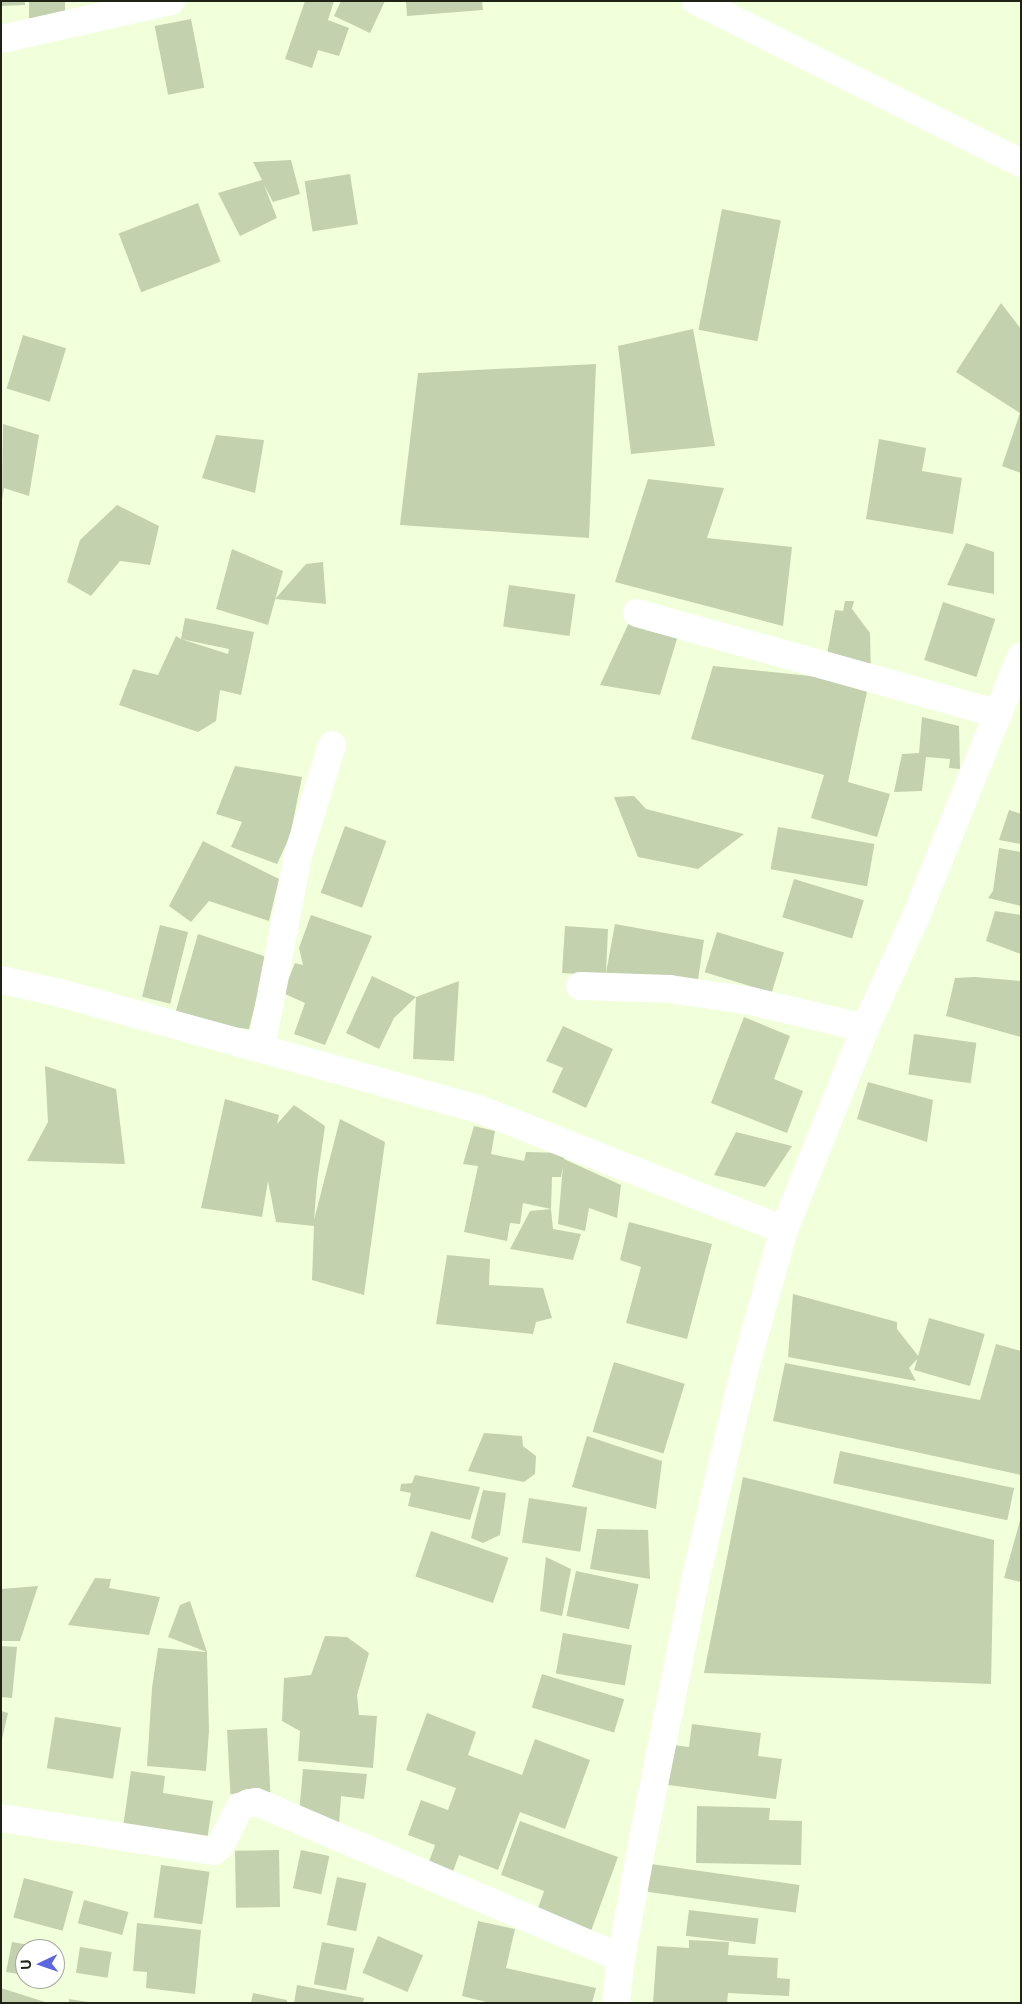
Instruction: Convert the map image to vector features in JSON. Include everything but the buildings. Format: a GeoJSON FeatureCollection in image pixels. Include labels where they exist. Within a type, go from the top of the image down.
{"type":"FeatureCollection","features":[{"type":"Feature","properties":{"kind":"street"},"geometry":{"type":"LineString","coordinates":[[1,39],[171,1]]}},
{"type":"Feature","properties":{"kind":"street"},"geometry":{"type":"LineString","coordinates":[[696,1],[1021,163]]}},
{"type":"Feature","properties":{"kind":"street"},"geometry":{"type":"LineString","coordinates":[[637,614],[998,714]]}},
{"type":"Feature","properties":{"kind":"street"},"geometry":{"type":"LineString","coordinates":[[616,2003],[621,1958],[696,1577],[744,1372],[784,1230],[865,1028],[915,919],[1021,658]]}},
{"type":"Feature","properties":{"kind":"street"},"geometry":{"type":"LineString","coordinates":[[261,1048],[298,855],[332,745]]}},
{"type":"Feature","properties":{"kind":"street"},"geometry":{"type":"LineString","coordinates":[[1,980],[60,993],[476,1108],[784,1230]]}},
{"type":"Feature","properties":{"kind":"street"},"geometry":{"type":"LineString","coordinates":[[580,986],[670,990],[751,1000],[865,1028]]}},
{"type":"Feature","properties":{"kind":"street"},"geometry":{"type":"LineString","coordinates":[[1,1818],[214,1851],[220,1846],[240,1807],[249,1802],[256,1802],[621,1958]]}}]}
